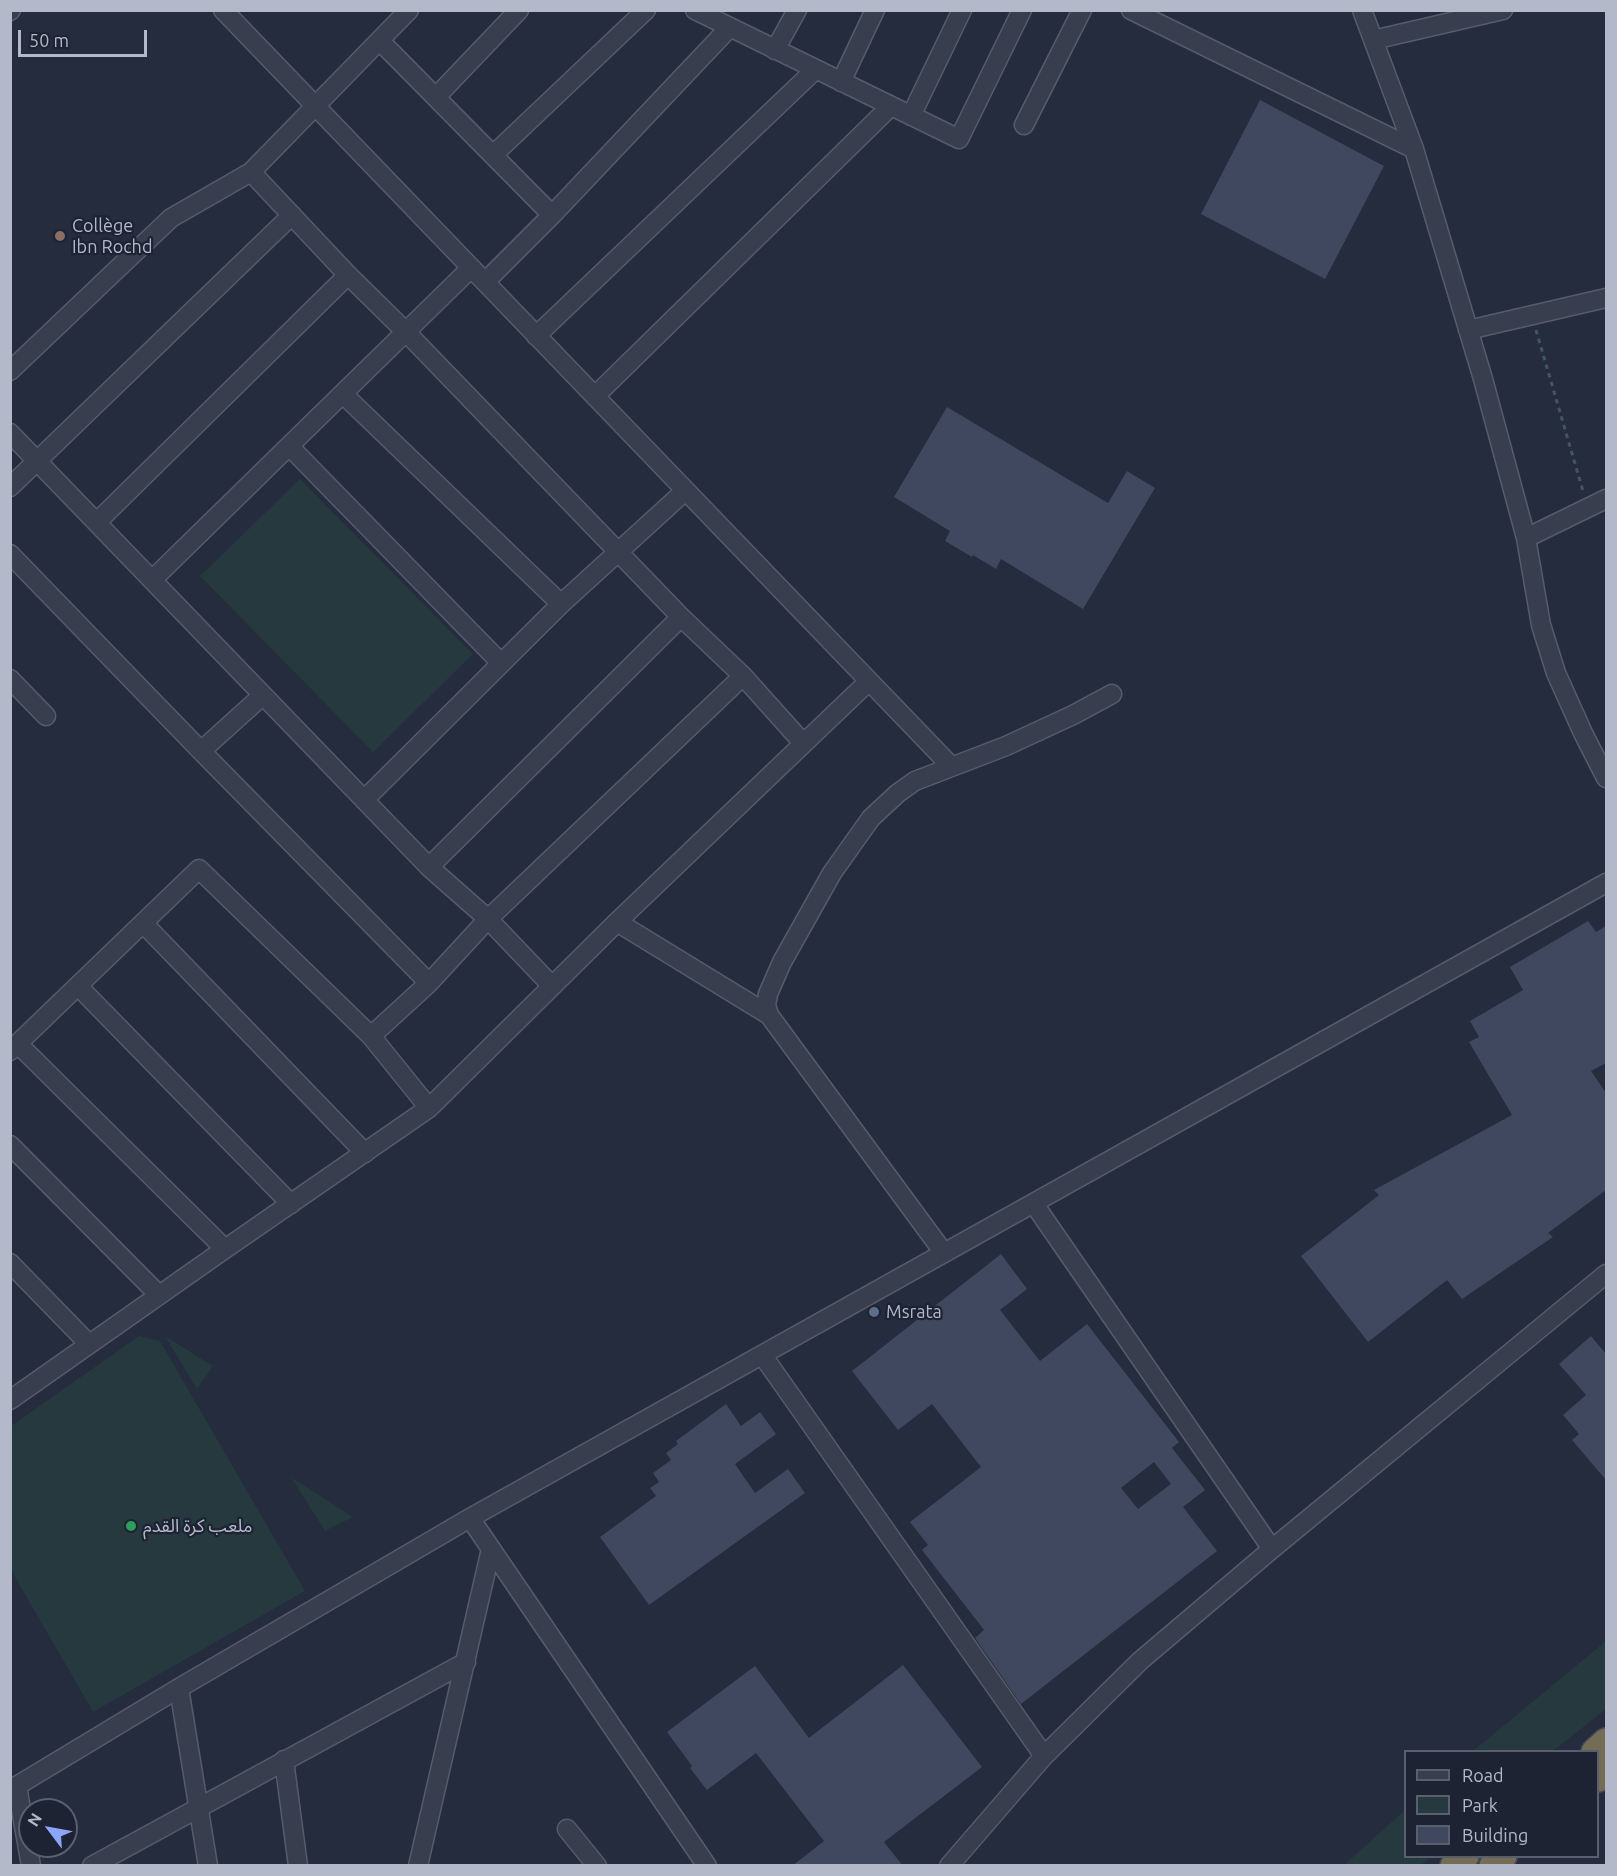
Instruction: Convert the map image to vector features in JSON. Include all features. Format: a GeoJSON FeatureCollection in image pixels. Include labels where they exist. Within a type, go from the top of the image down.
{"type":"FeatureCollection","features":[{"type":"Feature","properties":{"kind":"street"},"geometry":{"type":"LineString","coordinates":[[223,10],[951,766]]}},
{"type":"Feature","properties":{"kind":"street"},"geometry":{"type":"LineString","coordinates":[[10,371],[171,218],[251,172],[410,10]]}},
{"type":"Feature","properties":{"kind":"street"},"geometry":{"type":"LineString","coordinates":[[436,97],[519,10]]}},
{"type":"Feature","properties":{"kind":"street"},"geometry":{"type":"LineString","coordinates":[[494,155],[646,10]]}},
{"type":"Feature","properties":{"kind":"street"},"geometry":{"type":"LineString","coordinates":[[695,10],[715,15],[730,27],[775,50],[958,139],[1022,10]]}},
{"type":"Feature","properties":{"kind":"street"},"geometry":{"type":"LineString","coordinates":[[775,50],[797,10]]}},
{"type":"Feature","properties":{"kind":"street"},"geometry":{"type":"LineString","coordinates":[[841,82],[876,10]]}},
{"type":"Feature","properties":{"kind":"street"},"geometry":{"type":"LineString","coordinates":[[911,116],[962,10]]}},
{"type":"Feature","properties":{"kind":"street"},"geometry":{"type":"LineString","coordinates":[[1024,125],[1082,10]]}},
{"type":"Feature","properties":{"kind":"street"},"geometry":{"type":"LineString","coordinates":[[1131,10],[1414,149]]}},
{"type":"Feature","properties":{"kind":"street"},"geometry":{"type":"LineString","coordinates":[[1362,10],[1414,149],[1468,330],[1526,538],[1541,625],[1556,673],[1582,734],[1606,778]]}},
{"type":"Feature","properties":{"kind":"street"},"geometry":{"type":"LineString","coordinates":[[1373,40],[1456,16],[1503,10]]}},
{"type":"Feature","properties":{"kind":"street"},"geometry":{"type":"LineString","coordinates":[[485,282],[552,215],[730,27]]}},
{"type":"Feature","properties":{"kind":"street"},"geometry":{"type":"LineString","coordinates":[[380,41],[552,215]]}},
{"type":"Feature","properties":{"kind":"street"},"geometry":{"type":"LineString","coordinates":[[536,336],[816,69]]}},
{"type":"Feature","properties":{"kind":"street"},"geometry":{"type":"LineString","coordinates":[[595,396],[891,106]]}},
{"type":"Feature","properties":{"kind":"street"},"geometry":{"type":"LineString","coordinates":[[251,172],[348,275],[681,617],[743,676],[804,743]]}},
{"type":"Feature","properties":{"kind":"street"},"geometry":{"type":"LineString","coordinates":[[10,487],[292,214]]}},
{"type":"Feature","properties":{"kind":"street"},"geometry":{"type":"LineString","coordinates":[[152,580],[471,268]]}},
{"type":"Feature","properties":{"kind":"street"},"geometry":{"type":"LineString","coordinates":[[97,522],[348,275]]}},
{"type":"Feature","properties":{"kind":"street"},"geometry":{"type":"LineString","coordinates":[[1468,330],[1606,298]]}},
{"type":"Feature","properties":{"kind":"street"},"geometry":{"type":"LineString","coordinates":[[343,394],[561,604]]}},
{"type":"Feature","properties":{"kind":"street"},"geometry":{"type":"LineString","coordinates":[[10,433],[429,867],[488,919],[552,986]]}},
{"type":"Feature","properties":{"kind":"street"},"geometry":{"type":"LineString","coordinates":[[290,447],[500,663]]}},
{"type":"Feature","properties":{"kind":"street"},"geometry":{"type":"LineString","coordinates":[[364,800],[561,604],[686,490]]}},
{"type":"Feature","properties":{"kind":"street"},"geometry":{"type":"LineString","coordinates":[[1526,538],[1606,499]]}},
{"type":"Feature","properties":{"kind":"street"},"geometry":{"type":"LineString","coordinates":[[10,554],[429,983]]}},
{"type":"Feature","properties":{"kind":"street"},"geometry":{"type":"LineString","coordinates":[[429,867],[681,617]]}},
{"type":"Feature","properties":{"kind":"street"},"geometry":{"type":"LineString","coordinates":[[371,1036],[429,983],[488,919],[743,676]]}},
{"type":"Feature","properties":{"kind":"street"},"geometry":{"type":"LineString","coordinates":[[10,679],[46,716]]}},
{"type":"Feature","properties":{"kind":"street"},"geometry":{"type":"LineString","coordinates":[[10,1400],[429,1108],[617,922],[869,681]]}},
{"type":"Feature","properties":{"kind":"street"},"geometry":{"type":"LineString","coordinates":[[944,1253],[769,1015],[766,1005],[768,994],[782,962],[832,873],[871,818],[897,793],[915,781],[1006,746],[1112,694]]}},
{"type":"Feature","properties":{"kind":"street"},"geometry":{"type":"LineString","coordinates":[[201,752],[263,695]]}},
{"type":"Feature","properties":{"kind":"street"},"geometry":{"type":"LineString","coordinates":[[225,1249],[14,1048],[200,869],[371,1036],[429,1108]]}},
{"type":"Feature","properties":{"kind":"street"},"geometry":{"type":"LineString","coordinates":[[31,1866],[14,1788],[179,1688],[470,1518],[1606,884]]}},
{"type":"Feature","properties":{"kind":"street"},"geometry":{"type":"LineString","coordinates":[[617,922],[769,1015]]}},
{"type":"Feature","properties":{"kind":"street"},"geometry":{"type":"LineString","coordinates":[[143,923],[365,1153]]}},
{"type":"Feature","properties":{"kind":"street"},"geometry":{"type":"LineString","coordinates":[[78,986],[291,1204]]}},
{"type":"Feature","properties":{"kind":"street"},"geometry":{"type":"LineString","coordinates":[[10,1145],[159,1295]]}},
{"type":"Feature","properties":{"kind":"street"},"geometry":{"type":"LineString","coordinates":[[1034,1204],[1272,1549]]}},
{"type":"Feature","properties":{"kind":"street"},"geometry":{"type":"LineString","coordinates":[[10,1263],[88,1344]]}},
{"type":"Feature","properties":{"kind":"street"},"geometry":{"type":"LineString","coordinates":[[949,1866],[1044,1756],[1140,1661],[1272,1549],[1606,1274]]}},
{"type":"Feature","properties":{"kind":"street"},"geometry":{"type":"LineString","coordinates":[[763,1356],[1044,1756]]}},
{"type":"Feature","properties":{"kind":"street"},"geometry":{"type":"LineString","coordinates":[[470,1518],[707,1866]]}},
{"type":"Feature","properties":{"kind":"street"},"geometry":{"type":"LineString","coordinates":[[418,1866],[491,1549]]}},
{"type":"Feature","properties":{"kind":"street"},"geometry":{"type":"LineString","coordinates":[[92,1866],[118,1858],[200,1806],[466,1662]]}},
{"type":"Feature","properties":{"kind":"street"},"geometry":{"type":"LineString","coordinates":[[179,1688],[208,1866]]}},
{"type":"Feature","properties":{"kind":"street"},"geometry":{"type":"LineString","coordinates":[[284,1760],[298,1866]]}},
{"type":"Feature","properties":{"kind":"street"},"geometry":{"type":"LineString","coordinates":[[567,1829],[597,1866]]}},
{"type":"Feature","properties":{"kind":"path"},"geometry":{"type":"LineString","coordinates":[[1532,315],[1588,507]]}},
{"type":"Feature","properties":{"kind":"green space"},"geometry":{"type":"Polygon","coordinates":[[[300,479],[473,654],[373,752],[200,576],[300,479]]]}},
{"type":"Feature","properties":{"kind":"green space"},"geometry":{"type":"Polygon","coordinates":[[[139,1336],[160,1341],[305,1591],[93,1712],[11,1570],[11,1426],[139,1336]]]}},
{"type":"Feature","properties":{"kind":"green space"},"geometry":{"type":"Polygon","coordinates":[[[165,1336],[213,1366],[197,1389],[165,1336]]]}},
{"type":"Feature","properties":{"kind":"green space"},"geometry":{"type":"Polygon","coordinates":[[[291,1477],[353,1517],[325,1531],[291,1477]]]}},
{"type":"Feature","properties":{"kind":"green space"},"geometry":{"type":"Polygon","coordinates":[[[1606,1641],[1606,1709],[1554,1750],[1474,1750],[1606,1641]]]}},
{"type":"Feature","properties":{"kind":"green space"},"geometry":{"type":"Polygon","coordinates":[[[1404,1811],[1404,1858],[1430,1858],[1421,1865],[1344,1865],[1404,1811]]]}},
{"type":"Feature","properties":{"kind":"building"},"geometry":{"type":"Polygon","coordinates":[[[1260,100],[1384,166],[1325,279],[1201,214],[1260,100]]]}},
{"type":"Feature","properties":{"kind":"building"},"geometry":{"type":"Polygon","coordinates":[[[947,407],[1108,503],[1127,471],[1155,488],[1083,609],[1001,559],[996,569],[945,541],[950,531],[894,497],[947,407]]]}},
{"type":"Feature","properties":{"kind":"building"},"geometry":{"type":"Polygon","coordinates":[[[1588,921],[1596,932],[1606,926],[1606,1063],[1591,1071],[1606,1093],[1606,1190],[1548,1233],[1553,1237],[1462,1299],[1447,1280],[1368,1342],[1301,1256],[1379,1195],[1374,1190],[1512,1115],[1469,1042],[1479,1037],[1470,1021],[1523,990],[1510,967],[1588,921]]]}},
{"type":"Feature","properties":{"kind":"building"},"geometry":{"type":"Polygon","coordinates":[[[1001,1254],[1027,1289],[1000,1310],[1040,1361],[1087,1324],[1179,1442],[1172,1448],[1205,1490],[1183,1507],[1217,1551],[1021,1704],[975,1638],[984,1630],[922,1550],[928,1545],[910,1522],[981,1467],[932,1404],[898,1430],[852,1371],[1001,1254]],[[1154,1462],[1121,1488],[1138,1509],[1171,1484],[1154,1462]]]}},
{"type":"Feature","properties":{"kind":"building"},"geometry":{"type":"Polygon","coordinates":[[[1591,1336],[1606,1354],[1606,1480],[1572,1440],[1579,1434],[1563,1415],[1586,1395],[1559,1364],[1591,1336]]]}},
{"type":"Feature","properties":{"kind":"building"},"geometry":{"type":"Polygon","coordinates":[[[726,1404],[741,1426],[760,1412],[776,1434],[735,1464],[755,1493],[788,1469],[805,1493],[649,1605],[600,1537],[656,1496],[650,1488],[659,1482],[653,1473],[671,1460],[666,1453],[678,1444],[676,1441],[726,1404]]]}},
{"type":"Feature","properties":{"kind":"building"},"geometry":{"type":"Polygon","coordinates":[[[903,1665],[982,1767],[884,1842],[903,1866],[792,1866],[824,1841],[756,1753],[707,1790],[667,1732],[755,1666],[809,1738],[903,1665]]]}},
{"type":"Feature","properties":{"kind":"place","name":"Collège Ibn Rochd"},"geometry":{"type":"Point","coordinates":[60,236]}},
{"type":"Feature","properties":{"kind":"place","name":"Msrata"},"geometry":{"type":"Point","coordinates":[874,1312]}},
{"type":"Feature","properties":{"kind":"place","name":"ملعب كرة القدم"},"geometry":{"type":"Point","coordinates":[131,1526]}}]}
